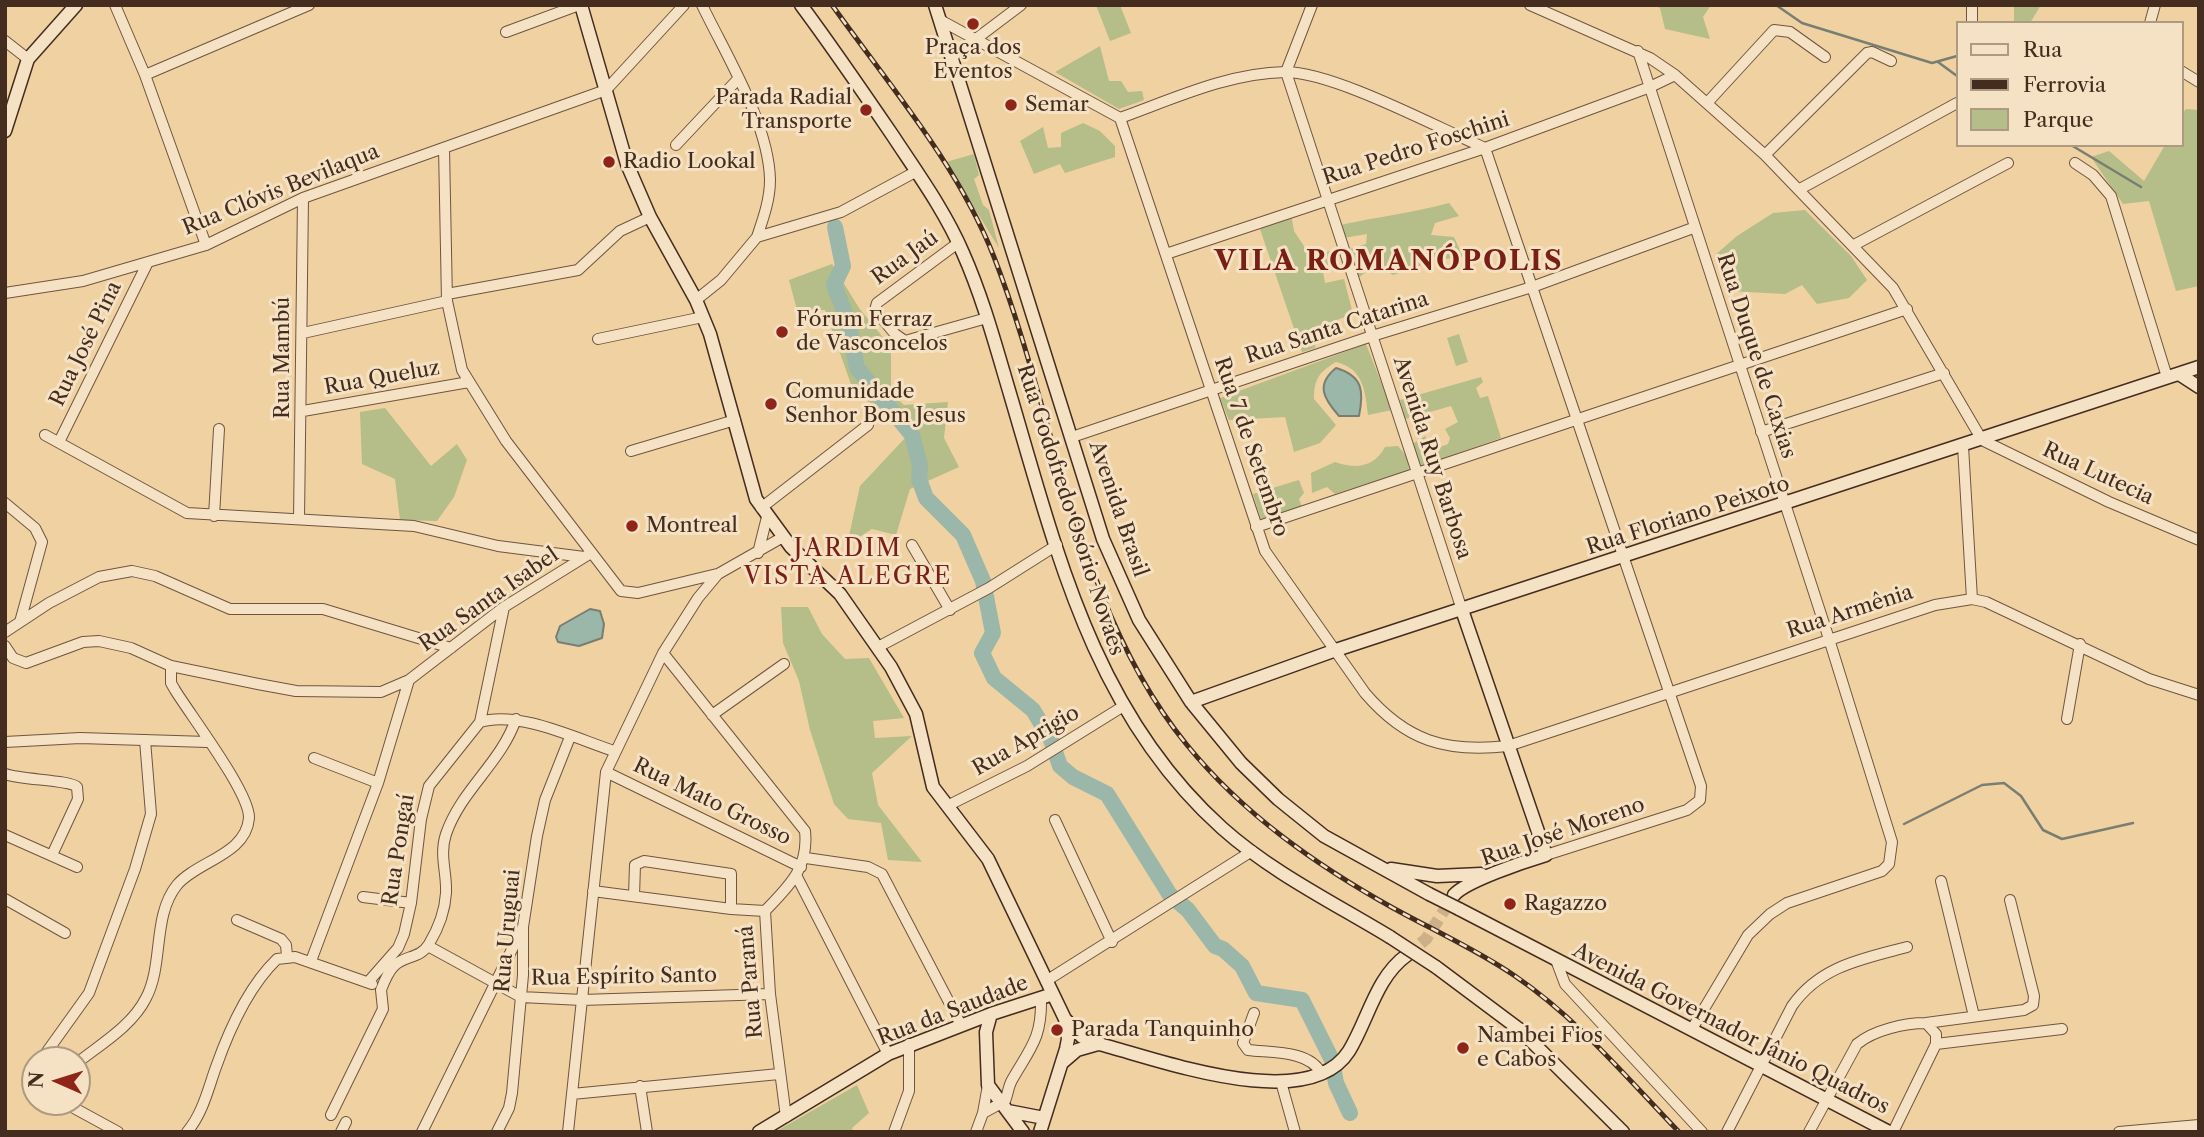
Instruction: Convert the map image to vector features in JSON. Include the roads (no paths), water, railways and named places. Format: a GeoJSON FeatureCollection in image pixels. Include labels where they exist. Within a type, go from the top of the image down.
{"type":"FeatureCollection","features":[{"type":"Feature","properties":{"kind":"main road"},"geometry":{"type":"LineString","coordinates":[[5,131],[27,59],[76,5]]}},
{"type":"Feature","properties":{"kind":"main road"},"geometry":{"type":"LineString","coordinates":[[580,5],[627,164],[650,217],[703,317],[754,493],[764,512],[783,537],[840,594],[878,647],[916,714],[931,782],[988,859],[1046,981],[1047,996],[1065,1019],[1082,1037],[1099,1044],[1227,1077],[1281,1082],[1327,1070],[1349,1051],[1390,971],[1408,955]]}},
{"type":"Feature","properties":{"kind":"main road","name":"Rua Godofredo Osório Novaes"},"geometry":{"type":"LineString","coordinates":[[801,5],[917,171],[958,243],[987,318],[1057,545],[1098,660],[1122,706],[1184,789],[1223,829],[1252,851],[1436,967],[1519,1029],[1623,1132]]}},
{"type":"Feature","properties":{"kind":"main road","name":"Avenida Brasil"},"geometry":{"type":"LineString","coordinates":[[935,5],[1103,539],[1133,608],[1191,702],[1241,763],[1278,799],[1324,836],[1556,960]]}},
{"type":"Feature","properties":{"kind":"main road","name":"Rua Floriano Peixoto"},"geometry":{"type":"LineString","coordinates":[[1191,702],[1336,650],[1625,558],[2199,368]]}},
{"type":"Feature","properties":{"kind":"main road"},"geometry":{"type":"LineString","coordinates":[[2173,376],[2199,387]]}},
{"type":"Feature","properties":{"kind":"main road","name":"Avenida Ruy Barbosa"},"geometry":{"type":"LineString","coordinates":[[1462,611],[1546,855]]}},
{"type":"Feature","properties":{"kind":"main road","name":"Rua José Moreno"},"geometry":{"type":"LineString","coordinates":[[1454,895],[1465,885],[1508,866],[1546,855]]}},
{"type":"Feature","properties":{"kind":"main road"},"geometry":{"type":"LineString","coordinates":[[1377,866],[1458,877],[1508,866]]}},
{"type":"Feature","properties":{"kind":"main road","name":"Avenida Governador Jânio Quadros"},"geometry":{"type":"LineString","coordinates":[[1556,960],[1826,1101],[1891,1132]]}},
{"type":"Feature","properties":{"kind":"main road","name":"Rua da Saudade"},"geometry":{"type":"LineString","coordinates":[[760,1132],[909,1044],[1047,996]]}},
{"type":"Feature","properties":{"kind":"main road"},"geometry":{"type":"LineString","coordinates":[[991,1014],[986,1032],[988,1085],[1023,1132]]}},
{"type":"Feature","properties":{"kind":"main road"},"geometry":{"type":"LineString","coordinates":[[1040,1132],[1063,1062],[1068,1039],[1065,1019]]}},
{"type":"Feature","properties":{"kind":"main road"},"geometry":{"type":"LineString","coordinates":[[967,1023],[986,1032]]}},
{"type":"Feature","properties":{"kind":"main road"},"geometry":{"type":"LineString","coordinates":[[1063,1062],[1077,1050],[1099,1044]]}},
{"type":"Feature","properties":{"kind":"main road"},"geometry":{"type":"LineString","coordinates":[[1005,1108],[1044,1118]]}},
{"type":"Feature","properties":{"kind":"street"},"geometry":{"type":"LineString","coordinates":[[115,5],[145,75],[206,245]]}},
{"type":"Feature","properties":{"kind":"street"},"geometry":{"type":"LineString","coordinates":[[145,75],[309,5]]}},
{"type":"Feature","properties":{"kind":"street"},"geometry":{"type":"LineString","coordinates":[[506,32],[580,5]]}},
{"type":"Feature","properties":{"kind":"street"},"geometry":{"type":"LineString","coordinates":[[606,90],[684,5]]}},
{"type":"Feature","properties":{"kind":"street"},"geometry":{"type":"LineString","coordinates":[[696,300],[721,280],[757,237],[768,205],[768,156],[738,79],[702,5]]}},
{"type":"Feature","properties":{"kind":"street"},"geometry":{"type":"LineString","coordinates":[[952,58],[1021,5]]}},
{"type":"Feature","properties":{"kind":"street"},"geometry":{"type":"LineString","coordinates":[[1286,72],[1312,5]]}},
{"type":"Feature","properties":{"kind":"street"},"geometry":{"type":"LineString","coordinates":[[1530,5],[1638,51],[1675,75],[1765,155],[1879,271],[1907,309],[1982,440]]}},
{"type":"Feature","properties":{"kind":"street"},"geometry":{"type":"LineString","coordinates":[[1972,5],[1972,21]]}},
{"type":"Feature","properties":{"kind":"street"},"geometry":{"type":"LineString","coordinates":[[940,20],[1120,118],[1218,83],[1248,75],[1286,72],[1310,75],[1344,87],[1485,148],[1669,694]]}},
{"type":"Feature","properties":{"kind":"street"},"geometry":{"type":"LineString","coordinates":[[1707,103],[1774,30],[1790,33],[1825,57]]}},
{"type":"Feature","properties":{"kind":"street"},"geometry":{"type":"LineString","coordinates":[[5,41],[27,59]]}},
{"type":"Feature","properties":{"kind":"street","name":"Rua Duque de Caxias"},"geometry":{"type":"LineString","coordinates":[[1638,51],[1892,842],[1889,864],[1882,871],[1787,903],[1770,914],[1748,935],[1692,1029]]}},
{"type":"Feature","properties":{"kind":"street"},"geometry":{"type":"LineString","coordinates":[[1765,155],[1867,53],[1872,52],[1891,61]]}},
{"type":"Feature","properties":{"kind":"street","name":"Avenida Ruy Barbosa"},"geometry":{"type":"LineString","coordinates":[[1286,72],[1325,199],[1462,611]]}},
{"type":"Feature","properties":{"kind":"street"},"geometry":{"type":"LineString","coordinates":[[2183,72],[2199,82]]}},
{"type":"Feature","properties":{"kind":"street","name":"Rua Pedro Foschini"},"geometry":{"type":"LineString","coordinates":[[1166,254],[1485,148],[1650,87],[1675,75]]}},
{"type":"Feature","properties":{"kind":"street"},"geometry":{"type":"LineString","coordinates":[[676,145],[738,79]]}},
{"type":"Feature","properties":{"kind":"street","name":"Rua Clóvis Bevilaqua"},"geometry":{"type":"LineString","coordinates":[[5,293],[83,281],[206,245],[303,198],[606,90]]}},
{"type":"Feature","properties":{"kind":"street"},"geometry":{"type":"LineString","coordinates":[[1800,189],[1955,104]]}},
{"type":"Feature","properties":{"kind":"street","name":"Rua 7 de Setembro"},"geometry":{"type":"LineString","coordinates":[[1120,118],[1256,527],[1277,571],[1381,712],[1420,738],[1445,746],[1474,750],[1508,746]]}},
{"type":"Feature","properties":{"kind":"street"},"geometry":{"type":"LineString","coordinates":[[1454,135],[1460,142],[1462,156]]}},
{"type":"Feature","properties":{"kind":"street"},"geometry":{"type":"LineString","coordinates":[[443,148],[447,298],[456,355],[468,382],[506,441],[588,555],[614,584],[627,593],[659,589],[718,574],[783,537]]}},
{"type":"Feature","properties":{"kind":"street"},"geometry":{"type":"LineString","coordinates":[[1854,245],[2008,163]]}},
{"type":"Feature","properties":{"kind":"street"},"geometry":{"type":"LineString","coordinates":[[2075,163],[2098,179],[2111,196],[2173,376]]}},
{"type":"Feature","properties":{"kind":"street"},"geometry":{"type":"LineString","coordinates":[[757,237],[841,212],[917,171]]}},
{"type":"Feature","properties":{"kind":"street","name":"Rua Mambú"},"geometry":{"type":"LineString","coordinates":[[299,519],[303,411],[303,198]]}},
{"type":"Feature","properties":{"kind":"street"},"geometry":{"type":"LineString","coordinates":[[303,333],[578,270],[613,237],[650,217]]}},
{"type":"Feature","properties":{"kind":"street","name":"Rua Santa Catarina"},"geometry":{"type":"LineString","coordinates":[[1072,437],[1372,336],[1532,287],[1693,228]]}},
{"type":"Feature","properties":{"kind":"street","name":"Rua Jaú"},"geometry":{"type":"LineString","coordinates":[[958,243],[875,305],[877,313],[895,334],[905,341],[987,318]]}},
{"type":"Feature","properties":{"kind":"street","name":"Rua José Pina"},"geometry":{"type":"LineString","coordinates":[[59,442],[148,262]]}},
{"type":"Feature","properties":{"kind":"street"},"geometry":{"type":"LineString","coordinates":[[1256,527],[1577,420],[1738,363],[1907,309]]}},
{"type":"Feature","properties":{"kind":"street"},"geometry":{"type":"LineString","coordinates":[[598,339],[703,317]]}},
{"type":"Feature","properties":{"kind":"street"},"geometry":{"type":"LineString","coordinates":[[1761,432],[1944,373]]}},
{"type":"Feature","properties":{"kind":"street","name":"Rua Queluz"},"geometry":{"type":"LineString","coordinates":[[303,411],[468,382]]}},
{"type":"Feature","properties":{"kind":"street"},"geometry":{"type":"LineString","coordinates":[[631,451],[735,420]]}},
{"type":"Feature","properties":{"kind":"street"},"geometry":{"type":"LineString","coordinates":[[758,553],[764,512],[868,425]]}},
{"type":"Feature","properties":{"kind":"street"},"geometry":{"type":"LineString","coordinates":[[214,516],[219,429]]}},
{"type":"Feature","properties":{"kind":"street"},"geometry":{"type":"LineString","coordinates":[[45,435],[179,509],[214,516],[414,526],[498,546],[588,555]]}},
{"type":"Feature","properties":{"kind":"street","name":"Rua Lutecia"},"geometry":{"type":"LineString","coordinates":[[1982,440],[2109,502],[2199,540]]}},
{"type":"Feature","properties":{"kind":"street"},"geometry":{"type":"LineString","coordinates":[[1963,446],[1972,600]]}},
{"type":"Feature","properties":{"kind":"street"},"geometry":{"type":"LineString","coordinates":[[5,503],[35,528],[42,542],[42,550],[20,622]]}},
{"type":"Feature","properties":{"kind":"street"},"geometry":{"type":"LineString","coordinates":[[912,545],[950,610]]}},
{"type":"Feature","properties":{"kind":"street"},"geometry":{"type":"LineString","coordinates":[[878,647],[989,588],[1057,545]]}},
{"type":"Feature","properties":{"kind":"street","name":"Rua Santa Isabel"},"geometry":{"type":"LineString","coordinates":[[5,646],[13,658],[26,663],[83,642],[111,643],[171,666],[296,691],[381,692],[409,680],[504,607],[588,555]]}},
{"type":"Feature","properties":{"kind":"street"},"geometry":{"type":"LineString","coordinates":[[5,632],[79,587],[114,573],[132,571],[155,576],[230,608],[338,612],[451,648]]}},
{"type":"Feature","properties":{"kind":"street"},"geometry":{"type":"LineString","coordinates":[[568,1132],[606,772],[663,653],[718,574]]}},
{"type":"Feature","properties":{"kind":"street","name":"Rua Armênia"},"geometry":{"type":"LineString","coordinates":[[1508,746],[1936,605],[1972,600],[1986,603],[2080,644],[2149,679],[2199,695]]}},
{"type":"Feature","properties":{"kind":"street","name":"Rua Pongaí"},"geometry":{"type":"LineString","coordinates":[[369,981],[398,948],[404,934],[411,903],[421,819],[429,786],[480,722],[504,607]]}},
{"type":"Feature","properties":{"kind":"street"},"geometry":{"type":"LineString","coordinates":[[2067,719],[2080,644]]}},
{"type":"Feature","properties":{"kind":"street"},"geometry":{"type":"LineString","coordinates":[[663,653],[799,820],[805,831],[801,867],[888,1054]]}},
{"type":"Feature","properties":{"kind":"street"},"geometry":{"type":"LineString","coordinates":[[712,715],[784,664]]}},
{"type":"Feature","properties":{"kind":"street"},"geometry":{"type":"LineString","coordinates":[[91,1052],[135,1016],[148,995],[167,904],[177,885],[237,844],[249,819],[245,796],[206,741],[171,682],[171,666]]}},
{"type":"Feature","properties":{"kind":"street"},"geometry":{"type":"LineString","coordinates":[[311,961],[378,783],[409,680]]}},
{"type":"Feature","properties":{"kind":"street","name":"Rua José Moreno"},"geometry":{"type":"LineString","coordinates":[[1546,855],[1688,810],[1700,800],[1701,786],[1669,694]]}},
{"type":"Feature","properties":{"kind":"street","name":"Rua Aprigio"},"geometry":{"type":"LineString","coordinates":[[947,806],[1050,752],[1122,706]]}},
{"type":"Feature","properties":{"kind":"street"},"geometry":{"type":"LineString","coordinates":[[480,722],[495,717],[516,719],[614,751]]}},
{"type":"Feature","properties":{"kind":"street"},"geometry":{"type":"LineString","coordinates":[[331,1115],[383,1009],[381,990],[394,966],[421,954],[428,946],[444,906],[446,891],[442,849],[455,812],[499,755],[516,719]]}},
{"type":"Feature","properties":{"kind":"street"},"geometry":{"type":"LineString","coordinates":[[5,742],[80,737],[206,741]]}},
{"type":"Feature","properties":{"kind":"street","name":"Rua Uruguai"},"geometry":{"type":"LineString","coordinates":[[497,1132],[510,1100],[521,997],[523,927],[545,800],[570,737]]}},
{"type":"Feature","properties":{"kind":"street"},"geometry":{"type":"LineString","coordinates":[[51,1046],[89,993],[135,869],[150,814],[145,740]]}},
{"type":"Feature","properties":{"kind":"street"},"geometry":{"type":"LineString","coordinates":[[314,758],[378,783]]}},
{"type":"Feature","properties":{"kind":"street","name":"Rua Mato Grosso"},"geometry":{"type":"LineString","coordinates":[[606,772],[801,867],[868,867],[882,874],[967,1023]]}},
{"type":"Feature","properties":{"kind":"street"},"geometry":{"type":"LineString","coordinates":[[5,774],[30,781],[71,782],[77,787],[78,799],[52,855]]}},
{"type":"Feature","properties":{"kind":"street"},"geometry":{"type":"LineString","coordinates":[[1055,820],[1112,942]]}},
{"type":"Feature","properties":{"kind":"street"},"geometry":{"type":"LineString","coordinates":[[5,835],[77,867]]}},
{"type":"Feature","properties":{"kind":"street","name":"Rua da Saudade"},"geometry":{"type":"LineString","coordinates":[[1046,981],[1165,909],[1252,851]]}},
{"type":"Feature","properties":{"kind":"street"},"geometry":{"type":"LineString","coordinates":[[634,896],[635,865],[644,862],[731,874],[732,909]]}},
{"type":"Feature","properties":{"kind":"street","name":"Rua Paraná"},"geometry":{"type":"LineString","coordinates":[[786,1117],[770,994],[765,911],[801,867]]}},
{"type":"Feature","properties":{"kind":"street"},"geometry":{"type":"LineString","coordinates":[[1941,881],[1974,1016]]}},
{"type":"Feature","properties":{"kind":"street"},"geometry":{"type":"LineString","coordinates":[[593,891],[765,911]]}},
{"type":"Feature","properties":{"kind":"street"},"geometry":{"type":"LineString","coordinates":[[363,897],[411,903]]}},
{"type":"Feature","properties":{"kind":"street"},"geometry":{"type":"LineString","coordinates":[[5,900],[65,933]]}},
{"type":"Feature","properties":{"kind":"street"},"geometry":{"type":"LineString","coordinates":[[1810,1132],[1851,1052],[1864,1038],[1914,1023],[2024,1010],[2033,1005],[2034,996],[2010,900]]}},
{"type":"Feature","properties":{"kind":"street"},"geometry":{"type":"LineString","coordinates":[[237,920],[281,939],[286,944],[287,956]]}},
{"type":"Feature","properties":{"kind":"street"},"geometry":{"type":"LineString","coordinates":[[422,1132],[523,927]]}},
{"type":"Feature","properties":{"kind":"street"},"geometry":{"type":"LineString","coordinates":[[428,946],[521,997]]}},
{"type":"Feature","properties":{"kind":"street"},"geometry":{"type":"LineString","coordinates":[[1727,1132],[1792,1006],[1812,981],[1846,963],[1907,947]]}},
{"type":"Feature","properties":{"kind":"street"},"geometry":{"type":"LineString","coordinates":[[187,1132],[198,1117],[225,1044],[244,1005],[267,969],[277,959],[287,956],[311,961],[369,981],[381,990]]}},
{"type":"Feature","properties":{"kind":"street"},"geometry":{"type":"LineString","coordinates":[[1556,960],[1565,984],[1702,1132]]}},
{"type":"Feature","properties":{"kind":"street","name":"Rua Espírito Santo"},"geometry":{"type":"LineString","coordinates":[[521,997],[582,1000],[770,994]]}},
{"type":"Feature","properties":{"kind":"street"},"geometry":{"type":"LineString","coordinates":[[984,1113],[1005,1108],[1012,1080],[1036,1044],[1047,996]]}},
{"type":"Feature","properties":{"kind":"street"},"geometry":{"type":"LineString","coordinates":[[1254,1013],[1244,1036],[1243,1043],[1248,1050],[1307,1058],[1327,1070]]}},
{"type":"Feature","properties":{"kind":"street"},"geometry":{"type":"LineString","coordinates":[[1891,1132],[1937,1044],[1936,1034],[1926,1023]]}},
{"type":"Feature","properties":{"kind":"street"},"geometry":{"type":"LineString","coordinates":[[1937,1044],[2062,1029]]}},
{"type":"Feature","properties":{"kind":"street"},"geometry":{"type":"LineString","coordinates":[[894,1132],[909,1091],[909,1044]]}},
{"type":"Feature","properties":{"kind":"street"},"geometry":{"type":"LineString","coordinates":[[572,1094],[779,1074]]}},
{"type":"Feature","properties":{"kind":"street"},"geometry":{"type":"LineString","coordinates":[[1281,1082],[1294,1132]]}},
{"type":"Feature","properties":{"kind":"street"},"geometry":{"type":"LineString","coordinates":[[976,1132],[984,1113],[988,1085]]}},
{"type":"Feature","properties":{"kind":"street"},"geometry":{"type":"LineString","coordinates":[[640,1086],[647,1132]]}},
{"type":"Feature","properties":{"kind":"street"},"geometry":{"type":"LineString","coordinates":[[89,1116],[118,1132]]}},
{"type":"Feature","properties":{"kind":"street"},"geometry":{"type":"LineString","coordinates":[[2119,1132],[2199,1125]]}},
{"type":"Feature","properties":{"kind":"waterway"},"geometry":{"type":"LineString","coordinates":[[1776,5],[1802,23],[1932,63],[1955,57]]}},
{"type":"Feature","properties":{"kind":"waterway"},"geometry":{"type":"LineString","coordinates":[[1938,62],[1955,75]]}},
{"type":"Feature","properties":{"kind":"waterway"},"geometry":{"type":"LineString","coordinates":[[2074,147],[2141,187]]}},
{"type":"Feature","properties":{"kind":"waterway"},"geometry":{"type":"LineString","coordinates":[[835,227],[843,266],[834,285],[848,321],[857,368],[912,435],[920,465],[919,479],[926,498],[963,535],[983,581],[993,633],[982,653],[994,678],[1033,710],[1051,740],[1060,766],[1073,777],[1107,794],[1170,895],[1188,910],[1215,946],[1223,949],[1242,966],[1256,993],[1302,1000],[1332,1060],[1336,1083],[1350,1113]]}},
{"type":"Feature","properties":{"kind":"waterway"},"geometry":{"type":"LineString","coordinates":[[1904,824],[1982,785],[2004,783],[2021,796],[2043,830],[2062,839],[2133,823]]}},
{"type":"Feature","properties":{"kind":"tunnel"},"geometry":{"type":"LineString","coordinates":[[1407,955],[1426,939],[1454,895]]}},
{"type":"Feature","properties":{"kind":"railway"},"geometry":{"type":"LineString","coordinates":[[832,5],[942,158],[979,223],[1016,318],[1072,510],[1094,574],[1119,635],[1150,692],[1187,745],[1256,816],[1309,856],[1393,908],[1486,958],[1538,993],[1601,1050],[1679,1132]]}},
{"type":"Feature","properties":{"kind":"place","name":"Praça dos Eventos"},"geometry":{"type":"Point","coordinates":[973,24]}},
{"type":"Feature","properties":{"kind":"place","name":"Semar"},"geometry":{"type":"Point","coordinates":[1011,105]}},
{"type":"Feature","properties":{"kind":"place","name":"Parada Radial Transporte"},"geometry":{"type":"Point","coordinates":[866,110]}},
{"type":"Feature","properties":{"kind":"place","name":"Radio Lookal"},"geometry":{"type":"Point","coordinates":[609,162]}},
{"type":"Feature","properties":{"kind":"place","name":"Fórum Ferraz de Vasconcelos"},"geometry":{"type":"Point","coordinates":[782,332]}},
{"type":"Feature","properties":{"kind":"place","name":"Comunidade Senhor Bom Jesus"},"geometry":{"type":"Point","coordinates":[771,404]}},
{"type":"Feature","properties":{"kind":"place","name":"Montreal"},"geometry":{"type":"Point","coordinates":[632,526]}},
{"type":"Feature","properties":{"kind":"place","name":"Ragazzo"},"geometry":{"type":"Point","coordinates":[1510,904]}},
{"type":"Feature","properties":{"kind":"place","name":"Parada Tanquinho"},"geometry":{"type":"Point","coordinates":[1057,1030]}},
{"type":"Feature","properties":{"kind":"place","name":"Nambei Fios e Cabos"},"geometry":{"type":"Point","coordinates":[1463,1048]}},
{"type":"Feature","properties":{"kind":"district","name":"VILA ROMANÓPOLIS"},"geometry":{"type":"Point","coordinates":[1389,262]}},
{"type":"Feature","properties":{"kind":"district","name":"JARDIM VISTA ALEGRE"},"geometry":{"type":"Point","coordinates":[848,563]}}]}
